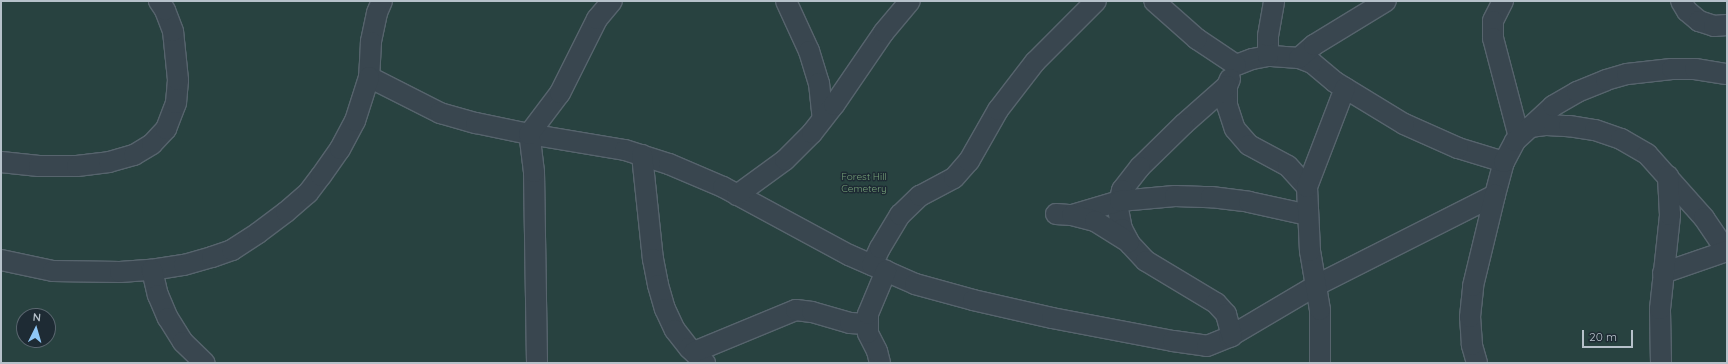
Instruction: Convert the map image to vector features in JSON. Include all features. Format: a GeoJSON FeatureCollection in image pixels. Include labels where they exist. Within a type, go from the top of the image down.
{"type":"FeatureCollection","features":[{"type":"Feature","properties":{"kind":"lane"},"geometry":{"type":"LineString","coordinates":[[1,162],[39,166],[77,166],[109,162],[134,155],[152,144],[166,129],[176,102],[178,80],[173,30],[165,10],[159,1]]}},
{"type":"Feature","properties":{"kind":"lane"},"geometry":{"type":"LineString","coordinates":[[1,260],[53,271],[120,272],[152,270],[184,265],[212,258],[232,250],[258,233],[308,193],[340,149],[355,121],[369,76],[371,42],[377,13],[382,1]]}},
{"type":"Feature","properties":{"kind":"lane"},"geometry":{"type":"LineString","coordinates":[[537,363],[534,172],[529,134],[560,93],[597,19],[612,1]]}},
{"type":"Feature","properties":{"kind":"lane"},"geometry":{"type":"LineString","coordinates":[[786,1],[809,51],[819,83],[823,119]]}},
{"type":"Feature","properties":{"kind":"lane"},"geometry":{"type":"LineString","coordinates":[[737,195],[785,160],[823,119],[884,32],[910,1]]}},
{"type":"Feature","properties":{"kind":"lane"},"geometry":{"type":"LineString","coordinates":[[880,363],[877,351],[868,333],[868,314],[879,268],[880,248],[900,215],[920,196],[954,178],[969,161],[998,110],[1034,62],[1096,1]]}},
{"type":"Feature","properties":{"kind":"lane"},"geometry":{"type":"LineString","coordinates":[[1154,1],[1197,39],[1236,66]]}},
{"type":"Feature","properties":{"kind":"lane"},"geometry":{"type":"LineString","coordinates":[[1268,56],[1268,36],[1274,1]]}},
{"type":"Feature","properties":{"kind":"lane"},"geometry":{"type":"LineString","coordinates":[[1299,58],[1314,45],[1386,1]]}},
{"type":"Feature","properties":{"kind":"lane"},"geometry":{"type":"LineString","coordinates":[[1503,1],[1493,21],[1493,38],[1525,132]]}},
{"type":"Feature","properties":{"kind":"lane"},"geometry":{"type":"LineString","coordinates":[[1681,1],[1687,11],[1699,21],[1714,26],[1727,25]]}},
{"type":"Feature","properties":{"kind":"lane"},"geometry":{"type":"LineString","coordinates":[[1307,187],[1288,166],[1249,145],[1235,129],[1227,105],[1227,86],[1236,66],[1252,59],[1268,56],[1299,58],[1312,63],[1345,88],[1404,124],[1458,148],[1504,162]]}},
{"type":"Feature","properties":{"kind":"lane"},"geometry":{"type":"LineString","coordinates":[[1477,363],[1472,345],[1471,309],[1473,286],[1504,162],[1514,141],[1554,106],[1577,92],[1620,76],[1672,69],[1695,69],[1727,74]]}},
{"type":"Feature","properties":{"kind":"lane"},"geometry":{"type":"LineString","coordinates":[[369,76],[440,113],[476,123],[529,134],[625,150],[669,164],[737,195],[849,255],[915,284],[973,300],[1207,354],[1232,336],[1317,286],[1495,195]]}},
{"type":"Feature","properties":{"kind":"lane"},"geometry":{"type":"LineString","coordinates":[[1227,86],[1184,124],[1140,167],[1122,190],[1118,209],[1122,229],[1129,242],[1146,261],[1216,303],[1226,314],[1232,336]]}},
{"type":"Feature","properties":{"kind":"lane"},"geometry":{"type":"LineString","coordinates":[[1320,363],[1320,310],[1310,251],[1307,187],[1345,88]]}},
{"type":"Feature","properties":{"kind":"lane"},"geometry":{"type":"LineString","coordinates":[[1525,132],[1547,125],[1569,126],[1594,130],[1621,140],[1646,154],[1668,176],[1704,218],[1727,251],[1663,273]]}},
{"type":"Feature","properties":{"kind":"lane"},"geometry":{"type":"LineString","coordinates":[[642,155],[653,259],[658,285],[665,309],[675,330],[699,358],[796,310],[812,312],[850,323],[868,324]]}},
{"type":"Feature","properties":{"kind":"lane"},"geometry":{"type":"LineString","coordinates":[[1288,166],[1316,161]]}},
{"type":"Feature","properties":{"kind":"lane"},"geometry":{"type":"LineString","coordinates":[[1661,363],[1660,309],[1663,273],[1668,248],[1670,215],[1668,176]]}},
{"type":"Feature","properties":{"kind":"lane"},"geometry":{"type":"LineString","coordinates":[[1129,242],[1095,222],[1064,215],[1120,201],[1175,196],[1211,197],[1249,202],[1308,215]]}},
{"type":"Feature","properties":{"kind":"lane"},"geometry":{"type":"LineString","coordinates":[[152,270],[158,295],[168,318],[183,342],[205,363]]}},
{"type":"Feature","properties":{"kind":"green space","name":"Forest Hill Cemetery"},"geometry":{"type":"Polygon","coordinates":[[[1,1],[1727,1],[1727,363],[1,363],[1,1]]]}}]}
